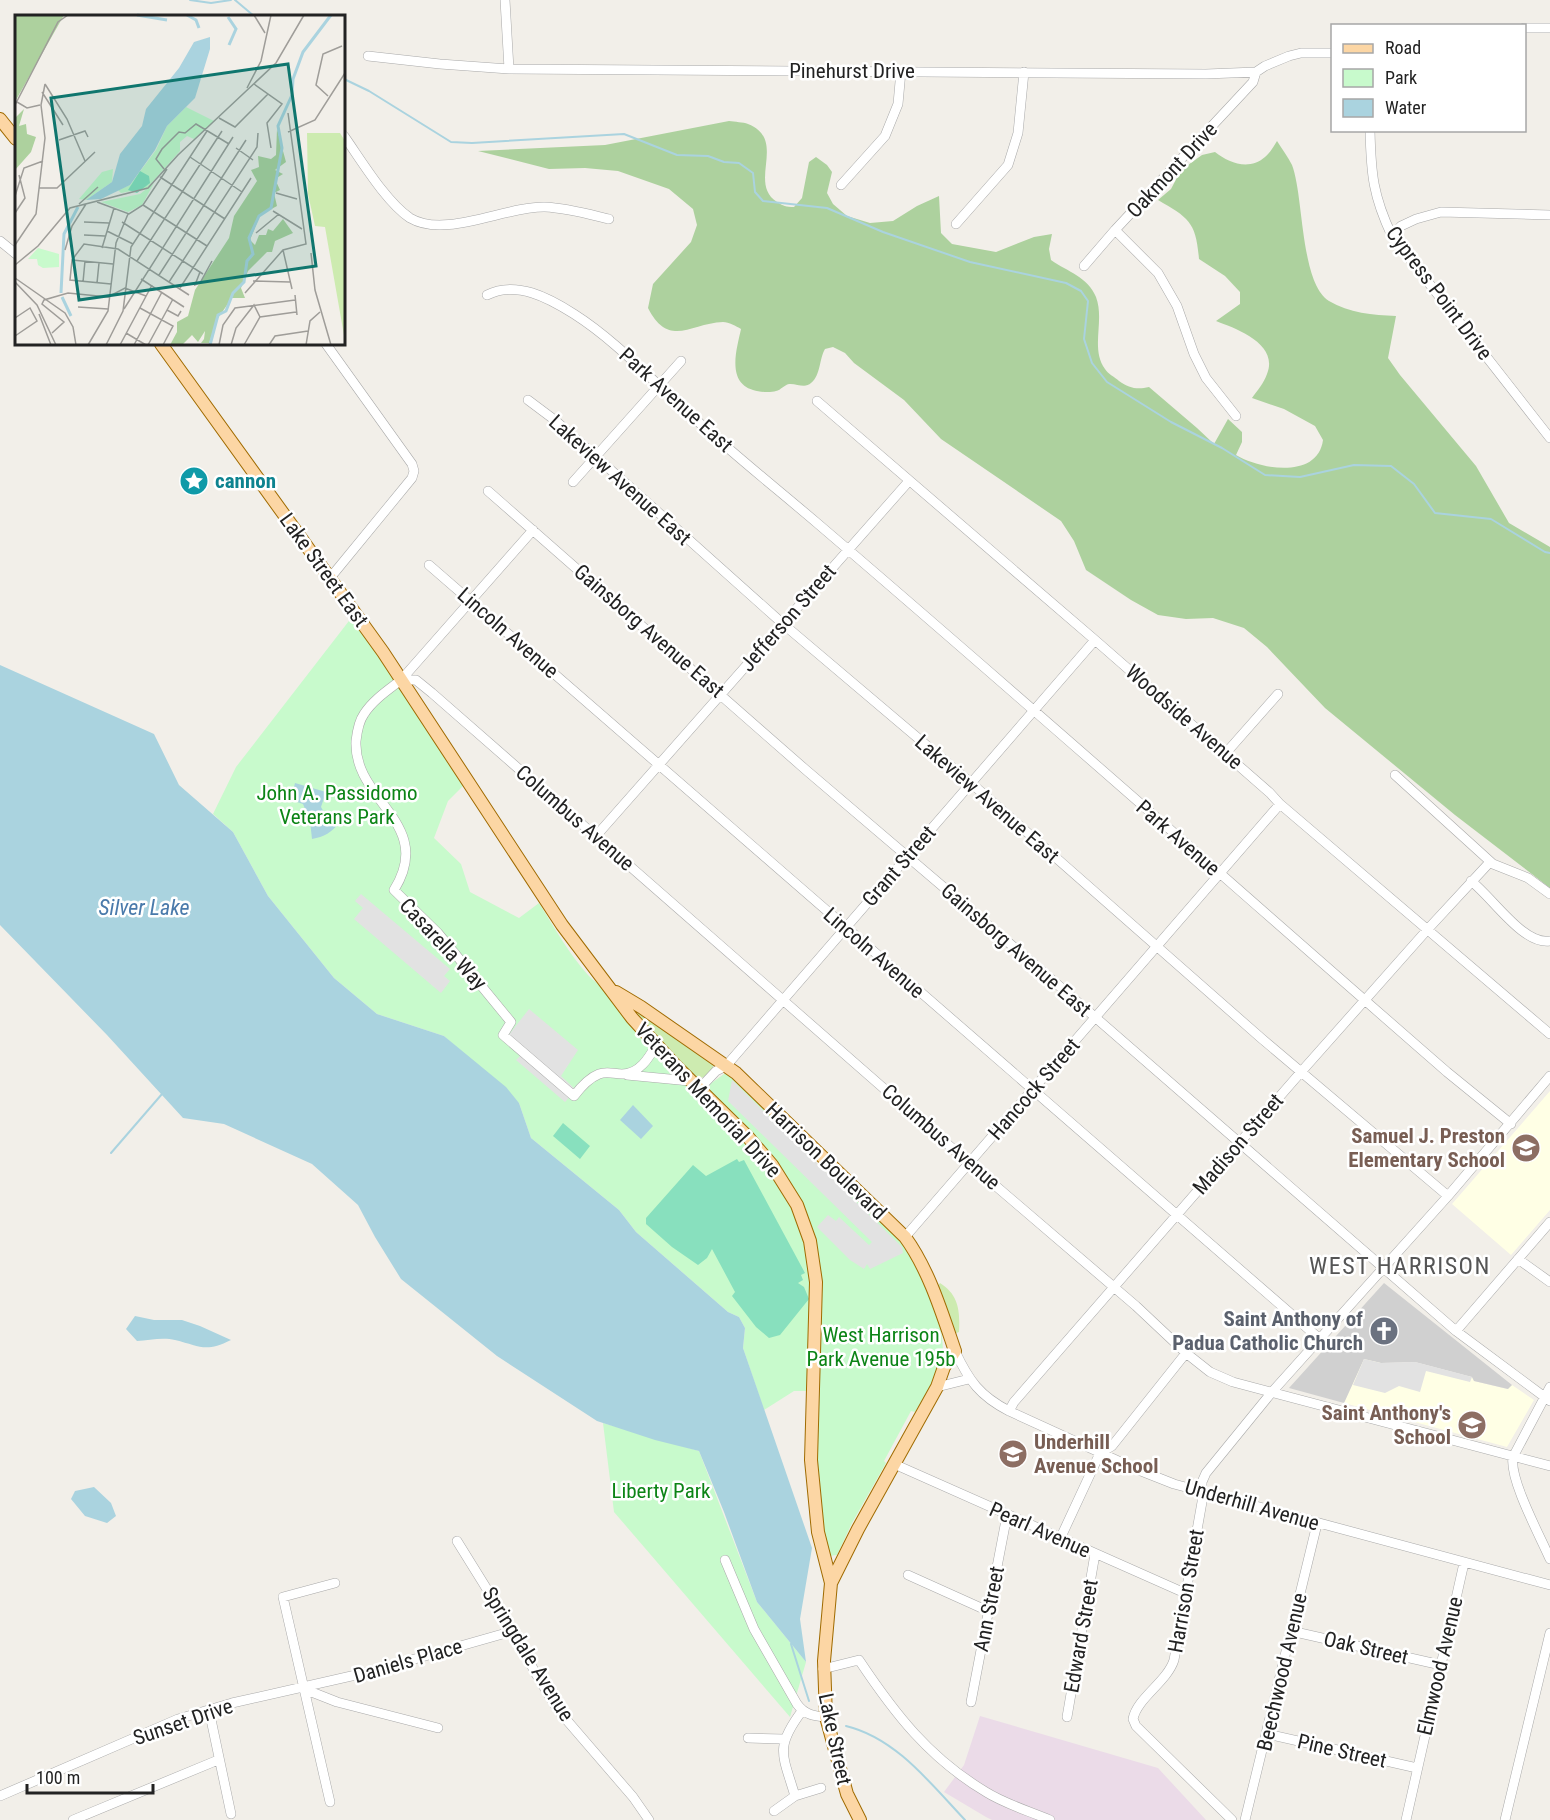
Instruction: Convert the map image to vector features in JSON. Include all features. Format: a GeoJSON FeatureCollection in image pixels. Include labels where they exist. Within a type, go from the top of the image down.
{"type":"FeatureCollection","features":[{"type":"Feature","properties":{"kind":"main road"},"geometry":{"type":"LineString","coordinates":[[0,118],[15,138]]}},
{"type":"Feature","properties":{"kind":"main road","name":"Lake Street East"},"geometry":{"type":"LineString","coordinates":[[164,348],[401,680]]}},
{"type":"Feature","properties":{"kind":"main road","name":"Veterans Memorial Drive"},"geometry":{"type":"LineString","coordinates":[[401,680],[562,925],[632,1018],[772,1165],[797,1205],[810,1241],[816,1282],[812,1432],[813,1493],[825,1568],[831,1583]]}},
{"type":"Feature","properties":{"kind":"main road","name":"Harrison Boulevard"},"geometry":{"type":"LineString","coordinates":[[611,989],[726,1065],[905,1237],[917,1254],[955,1351]]}},
{"type":"Feature","properties":{"kind":"main road"},"geometry":{"type":"LineString","coordinates":[[831,1583],[858,1528],[937,1387],[944,1367],[955,1351]]}},
{"type":"Feature","properties":{"kind":"main road","name":"Lake Street"},"geometry":{"type":"LineString","coordinates":[[831,1583],[824,1669],[826,1717],[847,1794],[860,1820]]}},
{"type":"Feature","properties":{"kind":"street"},"geometry":{"type":"LineString","coordinates":[[505,0],[509,69]]}},
{"type":"Feature","properties":{"kind":"street"},"geometry":{"type":"LineString","coordinates":[[1526,28],[1550,28]]}},
{"type":"Feature","properties":{"kind":"street","name":"Pinehurst Drive"},"geometry":{"type":"LineString","coordinates":[[368,56],[509,69],[1206,74],[1256,72],[1289,56],[1301,53],[1331,52]]}},
{"type":"Feature","properties":{"kind":"street"},"geometry":{"type":"LineString","coordinates":[[841,185],[885,136],[898,104],[901,71]]}},
{"type":"Feature","properties":{"kind":"street"},"geometry":{"type":"LineString","coordinates":[[956,224],[1008,165],[1018,133],[1024,72]]}},
{"type":"Feature","properties":{"kind":"street","name":"Oakmont Drive"},"geometry":{"type":"LineString","coordinates":[[1084,266],[1253,82],[1256,72]]}},
{"type":"Feature","properties":{"kind":"street","name":"Cypress Point Drive"},"geometry":{"type":"LineString","coordinates":[[1370,132],[1371,171],[1376,195],[1392,236],[1550,438]]}},
{"type":"Feature","properties":{"kind":"street"},"geometry":{"type":"LineString","coordinates":[[345,137],[390,199],[408,216],[417,221],[438,225],[525,208],[546,207],[609,219]]}},
{"type":"Feature","properties":{"kind":"street"},"geometry":{"type":"LineString","coordinates":[[1392,236],[1401,226],[1441,212],[1550,215]]}},
{"type":"Feature","properties":{"kind":"street"},"geometry":{"type":"LineString","coordinates":[[1115,230],[1158,273],[1177,306],[1194,354],[1206,378],[1236,416]]}},
{"type":"Feature","properties":{"kind":"street"},"geometry":{"type":"LineString","coordinates":[[0,241],[15,253]]}},
{"type":"Feature","properties":{"kind":"street","name":"Park Avenue East"},"geometry":{"type":"LineString","coordinates":[[487,295],[500,289],[515,288],[560,306],[591,326],[702,426],[848,549]]}},
{"type":"Feature","properties":{"kind":"street"},"geometry":{"type":"LineString","coordinates":[[327,345],[412,464],[414,471],[412,478],[330,578]]}},
{"type":"Feature","properties":{"kind":"street"},"geometry":{"type":"LineString","coordinates":[[573,482],[681,362]]}},
{"type":"Feature","properties":{"kind":"street","name":"Lakeview Avenue East"},"geometry":{"type":"LineString","coordinates":[[528,400],[556,421],[782,623],[971,783],[1301,1072],[1448,1196]]}},
{"type":"Feature","properties":{"kind":"street","name":"Woodside Avenue"},"geometry":{"type":"LineString","coordinates":[[817,401],[1095,640],[1280,804],[1550,1034]]}},
{"type":"Feature","properties":{"kind":"street","name":"Jefferson Street"},"geometry":{"type":"LineString","coordinates":[[596,836],[909,481]]}},
{"type":"Feature","properties":{"kind":"street","name":"Gainsborg Avenue East"},"geometry":{"type":"LineString","coordinates":[[488,491],[806,770],[908,855],[1383,1268],[1456,1330],[1547,1399]]}},
{"type":"Feature","properties":{"kind":"street","name":"Casarella Way"},"geometry":{"type":"LineString","coordinates":[[533,530],[401,680],[375,700],[363,716],[357,734],[356,754],[360,770],[400,829],[405,844],[406,862],[394,890],[438,933],[512,1022],[503,1035],[574,1096],[595,1076],[612,1072],[624,1074],[637,1069],[644,1064],[656,1045]]}},
{"type":"Feature","properties":{"kind":"street","name":"Park Avenue"},"geometry":{"type":"LineString","coordinates":[[848,549],[1447,1072],[1511,1124]]}},
{"type":"Feature","properties":{"kind":"street","name":"Lincoln Avenue"},"geometry":{"type":"LineString","coordinates":[[429,565],[1321,1340]]}},
{"type":"Feature","properties":{"kind":"street","name":"Grant Street"},"geometry":{"type":"LineString","coordinates":[[696,1085],[726,1065],[1095,640]]}},
{"type":"Feature","properties":{"kind":"street","name":"Columbus Avenue"},"geometry":{"type":"LineString","coordinates":[[401,680],[416,680],[1114,1287],[1186,1353],[1217,1377],[1550,1466]]}},
{"type":"Feature","properties":{"kind":"street"},"geometry":{"type":"LineString","coordinates":[[1225,754],[1278,694]]}},
{"type":"Feature","properties":{"kind":"street"},"geometry":{"type":"LineString","coordinates":[[1395,775],[1490,862],[1528,878],[1550,894]]}},
{"type":"Feature","properties":{"kind":"street","name":"Hancock Street"},"geometry":{"type":"LineString","coordinates":[[905,1237],[1280,804]]}},
{"type":"Feature","properties":{"kind":"street","name":"Madison Street"},"geometry":{"type":"LineString","coordinates":[[1009,1411],[1014,1402],[1364,1000],[1490,862]]}},
{"type":"Feature","properties":{"kind":"street"},"geometry":{"type":"LineString","coordinates":[[1471,881],[1485,891],[1525,934],[1537,941],[1550,940]]}},
{"type":"Feature","properties":{"kind":"street"},"geometry":{"type":"LineString","coordinates":[[624,1074],[696,1085]]}},
{"type":"Feature","properties":{"kind":"street","name":"Harrison Street"},"geometry":{"type":"LineString","coordinates":[[1232,1820],[1136,1726],[1133,1719],[1137,1709],[1173,1665],[1202,1502],[1202,1482],[1206,1473],[1272,1392],[1448,1196],[1550,1076]]}},
{"type":"Feature","properties":{"kind":"street"},"geometry":{"type":"LineString","coordinates":[[1456,1330],[1550,1222]]}},
{"type":"Feature","properties":{"kind":"street"},"geometry":{"type":"LineString","coordinates":[[1518,1259],[1550,1282]]}},
{"type":"Feature","properties":{"kind":"street","name":"Underhill Avenue"},"geometry":{"type":"LineString","coordinates":[[955,1351],[969,1379],[988,1399],[1009,1411],[1159,1479],[1317,1524],[1550,1585]]}},
{"type":"Feature","properties":{"kind":"street"},"geometry":{"type":"LineString","coordinates":[[1060,1539],[1100,1453],[1112,1446],[1186,1353]]}},
{"type":"Feature","properties":{"kind":"street"},"geometry":{"type":"LineString","coordinates":[[937,1387],[969,1379]]}},
{"type":"Feature","properties":{"kind":"street"},"geometry":{"type":"LineString","coordinates":[[1550,1387],[1547,1399],[1513,1457],[1511,1465],[1550,1559]]}},
{"type":"Feature","properties":{"kind":"street","name":"Pearl Avenue"},"geometry":{"type":"LineString","coordinates":[[894,1464],[1187,1594]]}},
{"type":"Feature","properties":{"kind":"street","name":"Ann Street"},"geometry":{"type":"LineString","coordinates":[[971,1702],[1007,1515]]}},
{"type":"Feature","properties":{"kind":"street","name":"Beechwood Avenue"},"geometry":{"type":"LineString","coordinates":[[1245,1820],[1317,1524]]}},
{"type":"Feature","properties":{"kind":"street","name":"Springdale Avenue"},"geometry":{"type":"LineString","coordinates":[[457,1541],[513,1631],[558,1710],[633,1797],[649,1820]]}},
{"type":"Feature","properties":{"kind":"street","name":"Edward Street"},"geometry":{"type":"LineString","coordinates":[[1067,1717],[1095,1554]]}},
{"type":"Feature","properties":{"kind":"street"},"geometry":{"type":"LineString","coordinates":[[725,1560],[754,1629],[802,1711],[814,1716],[826,1717]]}},
{"type":"Feature","properties":{"kind":"street","name":"Elmwood Avenue"},"geometry":{"type":"LineString","coordinates":[[1406,1820],[1464,1563]]}},
{"type":"Feature","properties":{"kind":"street"},"geometry":{"type":"LineString","coordinates":[[908,1575],[988,1611]]}},
{"type":"Feature","properties":{"kind":"street"},"geometry":{"type":"LineString","coordinates":[[330,1802],[284,1597],[335,1582]]}},
{"type":"Feature","properties":{"kind":"street","name":"Daniels Place"},"geometry":{"type":"LineString","coordinates":[[304,1689],[513,1631]]}},
{"type":"Feature","properties":{"kind":"street","name":"Oak Street"},"geometry":{"type":"LineString","coordinates":[[1292,1631],[1441,1665]]}},
{"type":"Feature","properties":{"kind":"street"},"geometry":{"type":"LineString","coordinates":[[1505,1820],[1550,1633]]}},
{"type":"Feature","properties":{"kind":"street"},"geometry":{"type":"LineString","coordinates":[[824,1669],[859,1660],[890,1706],[923,1744],[959,1774],[988,1793],[1050,1820]]}},
{"type":"Feature","properties":{"kind":"street"},"geometry":{"type":"LineString","coordinates":[[304,1689],[337,1702],[438,1728]]}},
{"type":"Feature","properties":{"kind":"street","name":"Sunset Drive"},"geometry":{"type":"LineString","coordinates":[[0,1796],[178,1719],[304,1689]]}},
{"type":"Feature","properties":{"kind":"street"},"geometry":{"type":"LineString","coordinates":[[209,1710],[231,1814]]}},
{"type":"Feature","properties":{"kind":"street"},"geometry":{"type":"LineString","coordinates":[[795,1796],[783,1761],[784,1739],[802,1711]]}},
{"type":"Feature","properties":{"kind":"street","name":"Pine Street"},"geometry":{"type":"LineString","coordinates":[[1267,1734],[1417,1768]]}},
{"type":"Feature","properties":{"kind":"street"},"geometry":{"type":"LineString","coordinates":[[748,1738],[784,1739]]}},
{"type":"Feature","properties":{"kind":"street"},"geometry":{"type":"LineString","coordinates":[[73,1820],[218,1760]]}},
{"type":"Feature","properties":{"kind":"street"},"geometry":{"type":"LineString","coordinates":[[774,1811],[795,1796],[821,1788]]}},
{"type":"Feature","properties":{"kind":"shaded area"},"geometry":{"type":"Polygon","coordinates":[[[361,894],[450,969],[444,976],[450,981],[441,993],[354,919],[363,908],[355,901],[361,894]]]}},
{"type":"Feature","properties":{"kind":"shaded area"},"geometry":{"type":"Polygon","coordinates":[[[529,1009],[578,1050],[561,1076],[576,1090],[565,1102],[516,1060],[521,1055],[504,1041],[529,1009]]]}},
{"type":"Feature","properties":{"kind":"shaded area"},"geometry":{"type":"Polygon","coordinates":[[[732,1080],[902,1247],[903,1253],[870,1269],[867,1264],[864,1269],[850,1260],[817,1227],[828,1215],[836,1221],[839,1217],[869,1245],[872,1242],[728,1101],[732,1080]]]}},
{"type":"Feature","properties":{"kind":"shaded area","name":"Samuel J. Preston Elementary School"},"geometry":{"type":"Polygon","coordinates":[[[1550,1091],[1550,1210],[1511,1255],[1452,1204],[1550,1091]]]}},
{"type":"Feature","properties":{"kind":"shaded area"},"geometry":{"type":"Polygon","coordinates":[[[1384,1283],[1512,1385],[1508,1389],[1474,1381],[1472,1377],[1415,1362],[1381,1363],[1364,1359],[1344,1403],[1289,1388],[1384,1283]]]}},
{"type":"Feature","properties":{"kind":"shaded area","name":"Saint Anthony's School"},"geometry":{"type":"Polygon","coordinates":[[[1364,1359],[1472,1377],[1474,1381],[1507,1389],[1512,1385],[1534,1400],[1507,1447],[1344,1403],[1364,1359]]]}},
{"type":"Feature","properties":{"kind":"shaded area"},"geometry":{"type":"Polygon","coordinates":[[[1364,1359],[1381,1363],[1415,1362],[1472,1377],[1470,1382],[1426,1371],[1420,1392],[1399,1386],[1385,1393],[1353,1385],[1364,1359]]]}},
{"type":"Feature","properties":{"kind":"shaded area"},"geometry":{"type":"Polygon","coordinates":[[[980,1716],[1158,1768],[1206,1820],[992,1820],[944,1792],[964,1765],[980,1716]]]}},
{"type":"Feature","properties":{"kind":"green space"},"geometry":{"type":"Polygon","coordinates":[[[729,121],[748,124],[760,131],[767,151],[765,184],[769,194],[785,206],[794,207],[802,198],[809,162],[816,157],[832,172],[827,193],[833,204],[847,216],[870,223],[893,221],[939,196],[941,233],[952,244],[996,252],[1034,237],[1052,234],[1049,249],[1051,260],[1088,284],[1096,297],[1099,315],[1099,352],[1101,361],[1108,372],[1130,387],[1149,387],[1214,444],[1228,419],[1242,432],[1242,442],[1236,455],[1259,464],[1287,468],[1311,461],[1319,452],[1323,440],[1315,426],[1284,409],[1252,398],[1267,374],[1269,363],[1267,354],[1262,346],[1245,333],[1216,321],[1240,304],[1240,292],[1225,276],[1199,259],[1196,237],[1189,222],[1158,200],[1171,189],[1181,170],[1202,155],[1215,152],[1239,164],[1252,164],[1267,155],[1277,141],[1292,165],[1308,258],[1320,291],[1329,301],[1353,311],[1396,316],[1388,358],[1476,466],[1509,523],[1550,547],[1550,888],[1455,815],[1325,708],[1267,647],[1244,628],[1213,618],[1186,619],[1158,615],[1086,570],[1074,541],[1061,521],[941,439],[904,400],[854,363],[845,353],[833,347],[825,349],[817,376],[809,385],[789,384],[776,391],[762,392],[745,386],[739,380],[736,372],[736,355],[741,329],[723,322],[681,331],[664,328],[648,308],[653,284],[691,242],[697,225],[693,209],[669,189],[618,171],[585,168],[549,169],[478,151],[605,145],[729,121]]]}},
{"type":"Feature","properties":{"kind":"green space","name":"John A. Passidomo Veterans Park"},"geometry":{"type":"Polygon","coordinates":[[[352,617],[464,785],[448,801],[434,838],[461,864],[470,892],[519,918],[539,903],[581,967],[606,992],[634,1030],[731,1126],[754,1152],[791,1207],[803,1237],[810,1274],[811,1313],[807,1391],[794,1391],[764,1410],[743,1348],[745,1328],[739,1317],[728,1312],[636,1232],[619,1210],[531,1138],[519,1103],[444,1036],[377,1014],[334,978],[268,896],[233,832],[213,814],[236,767],[352,617]]]}},
{"type":"Feature","properties":{"kind":"green space"},"geometry":{"type":"Polygon","coordinates":[[[636,1011],[713,1064],[713,1068],[702,1078],[693,1077],[635,1013],[636,1011]]]}},
{"type":"Feature","properties":{"kind":"green space","name":"West Harrison Park Avenue 195b"},"geometry":{"type":"Polygon","coordinates":[[[724,1074],[728,1074],[807,1148],[810,1157],[848,1194],[854,1195],[905,1245],[923,1280],[939,1323],[943,1350],[936,1376],[915,1412],[911,1411],[837,1555],[829,1556],[823,1538],[816,1467],[821,1304],[804,1210],[791,1184],[773,1160],[710,1092],[710,1084],[724,1074]]]}},
{"type":"Feature","properties":{"kind":"green space"},"geometry":{"type":"Polygon","coordinates":[[[563,1123],[590,1146],[580,1159],[553,1136],[563,1123]]]}},
{"type":"Feature","properties":{"kind":"green space"},"geometry":{"type":"Polygon","coordinates":[[[737,1159],[739,1162],[744,1160],[805,1273],[801,1275],[803,1280],[798,1283],[804,1287],[809,1299],[780,1335],[769,1338],[756,1327],[732,1296],[735,1292],[712,1249],[707,1258],[698,1265],[672,1247],[646,1224],[646,1218],[693,1165],[706,1176],[737,1159]]]}},
{"type":"Feature","properties":{"kind":"green space"},"geometry":{"type":"Polygon","coordinates":[[[940,1283],[951,1293],[957,1304],[959,1332],[954,1334],[937,1287],[940,1283]]]}},
{"type":"Feature","properties":{"kind":"green space","name":"Liberty Park"},"geometry":{"type":"Polygon","coordinates":[[[603,1423],[699,1451],[757,1602],[806,1662],[790,1717],[614,1512],[603,1423]]]}},
{"type":"Feature","properties":{"kind":"water","name":"Silver Lake"},"geometry":{"type":"Polygon","coordinates":[[[0,665],[154,734],[179,785],[233,832],[268,896],[334,978],[377,1014],[444,1036],[506,1087],[519,1103],[531,1138],[619,1210],[636,1232],[728,1312],[739,1317],[745,1328],[743,1348],[812,1548],[800,1619],[806,1662],[757,1602],[699,1451],[655,1440],[597,1421],[497,1356],[401,1279],[358,1205],[312,1164],[224,1124],[183,1118],[107,1035],[0,925],[0,665]]]}},
{"type":"Feature","properties":{"kind":"water"},"geometry":{"type":"Polygon","coordinates":[[[295,783],[326,792],[321,807],[325,814],[339,823],[331,831],[312,839],[310,821],[303,804],[291,800],[295,783]]]}},
{"type":"Feature","properties":{"kind":"water"},"geometry":{"type":"Polygon","coordinates":[[[633,1105],[653,1126],[641,1139],[620,1120],[633,1105]]]}},
{"type":"Feature","properties":{"kind":"water"},"geometry":{"type":"Polygon","coordinates":[[[135,1316],[154,1320],[182,1320],[231,1340],[208,1347],[171,1339],[137,1341],[126,1329],[135,1316]]]}},
{"type":"Feature","properties":{"kind":"water"},"geometry":{"type":"Polygon","coordinates":[[[94,1487],[111,1503],[116,1516],[107,1523],[85,1516],[71,1499],[75,1491],[94,1487]]]}},
{"type":"Feature","properties":{"kind":"waterway"},"geometry":{"type":"LineString","coordinates":[[190,0],[211,3],[231,0]]}},
{"type":"Feature","properties":{"kind":"waterway"},"geometry":{"type":"LineString","coordinates":[[235,0],[253,15]]}},
{"type":"Feature","properties":{"kind":"waterway"},"geometry":{"type":"LineString","coordinates":[[345,79],[369,91],[451,142],[472,143],[624,134],[677,155],[708,156],[724,162],[739,163],[753,173],[755,192],[763,201],[827,208],[883,232],[970,262],[1066,283],[1081,291],[1088,301],[1084,339],[1092,363],[1107,382],[1171,422],[1222,448],[1265,475],[1300,477],[1354,465],[1391,466],[1414,484],[1435,513],[1491,519],[1550,553]]}},
{"type":"Feature","properties":{"kind":"waterway"},"geometry":{"type":"LineString","coordinates":[[111,1153],[162,1094]]}},
{"type":"Feature","properties":{"kind":"waterway"},"geometry":{"type":"LineString","coordinates":[[791,1644],[809,1701]]}},
{"type":"Feature","properties":{"kind":"waterway"},"geometry":{"type":"LineString","coordinates":[[846,1726],[864,1732],[897,1752],[912,1764],[965,1820]]}},
{"type":"Feature","properties":{"kind":"place","name":"cannon"},"geometry":{"type":"Point","coordinates":[194,481]}},
{"type":"Feature","properties":{"kind":"place","name":"Samuel J. Preston Elementary School"},"geometry":{"type":"Point","coordinates":[1526,1148]}},
{"type":"Feature","properties":{"kind":"place","name":"Saint Anthony of Padua Catholic Church"},"geometry":{"type":"Point","coordinates":[1384,1331]}},
{"type":"Feature","properties":{"kind":"place","name":"Saint Anthony's School"},"geometry":{"type":"Point","coordinates":[1472,1425]}},
{"type":"Feature","properties":{"kind":"place","name":"Underhill Avenue School"},"geometry":{"type":"Point","coordinates":[1013,1454]}},
{"type":"Feature","properties":{"kind":"district","name":"WEST HARRISON"},"geometry":{"type":"Point","coordinates":[1400,1266]}}]}
